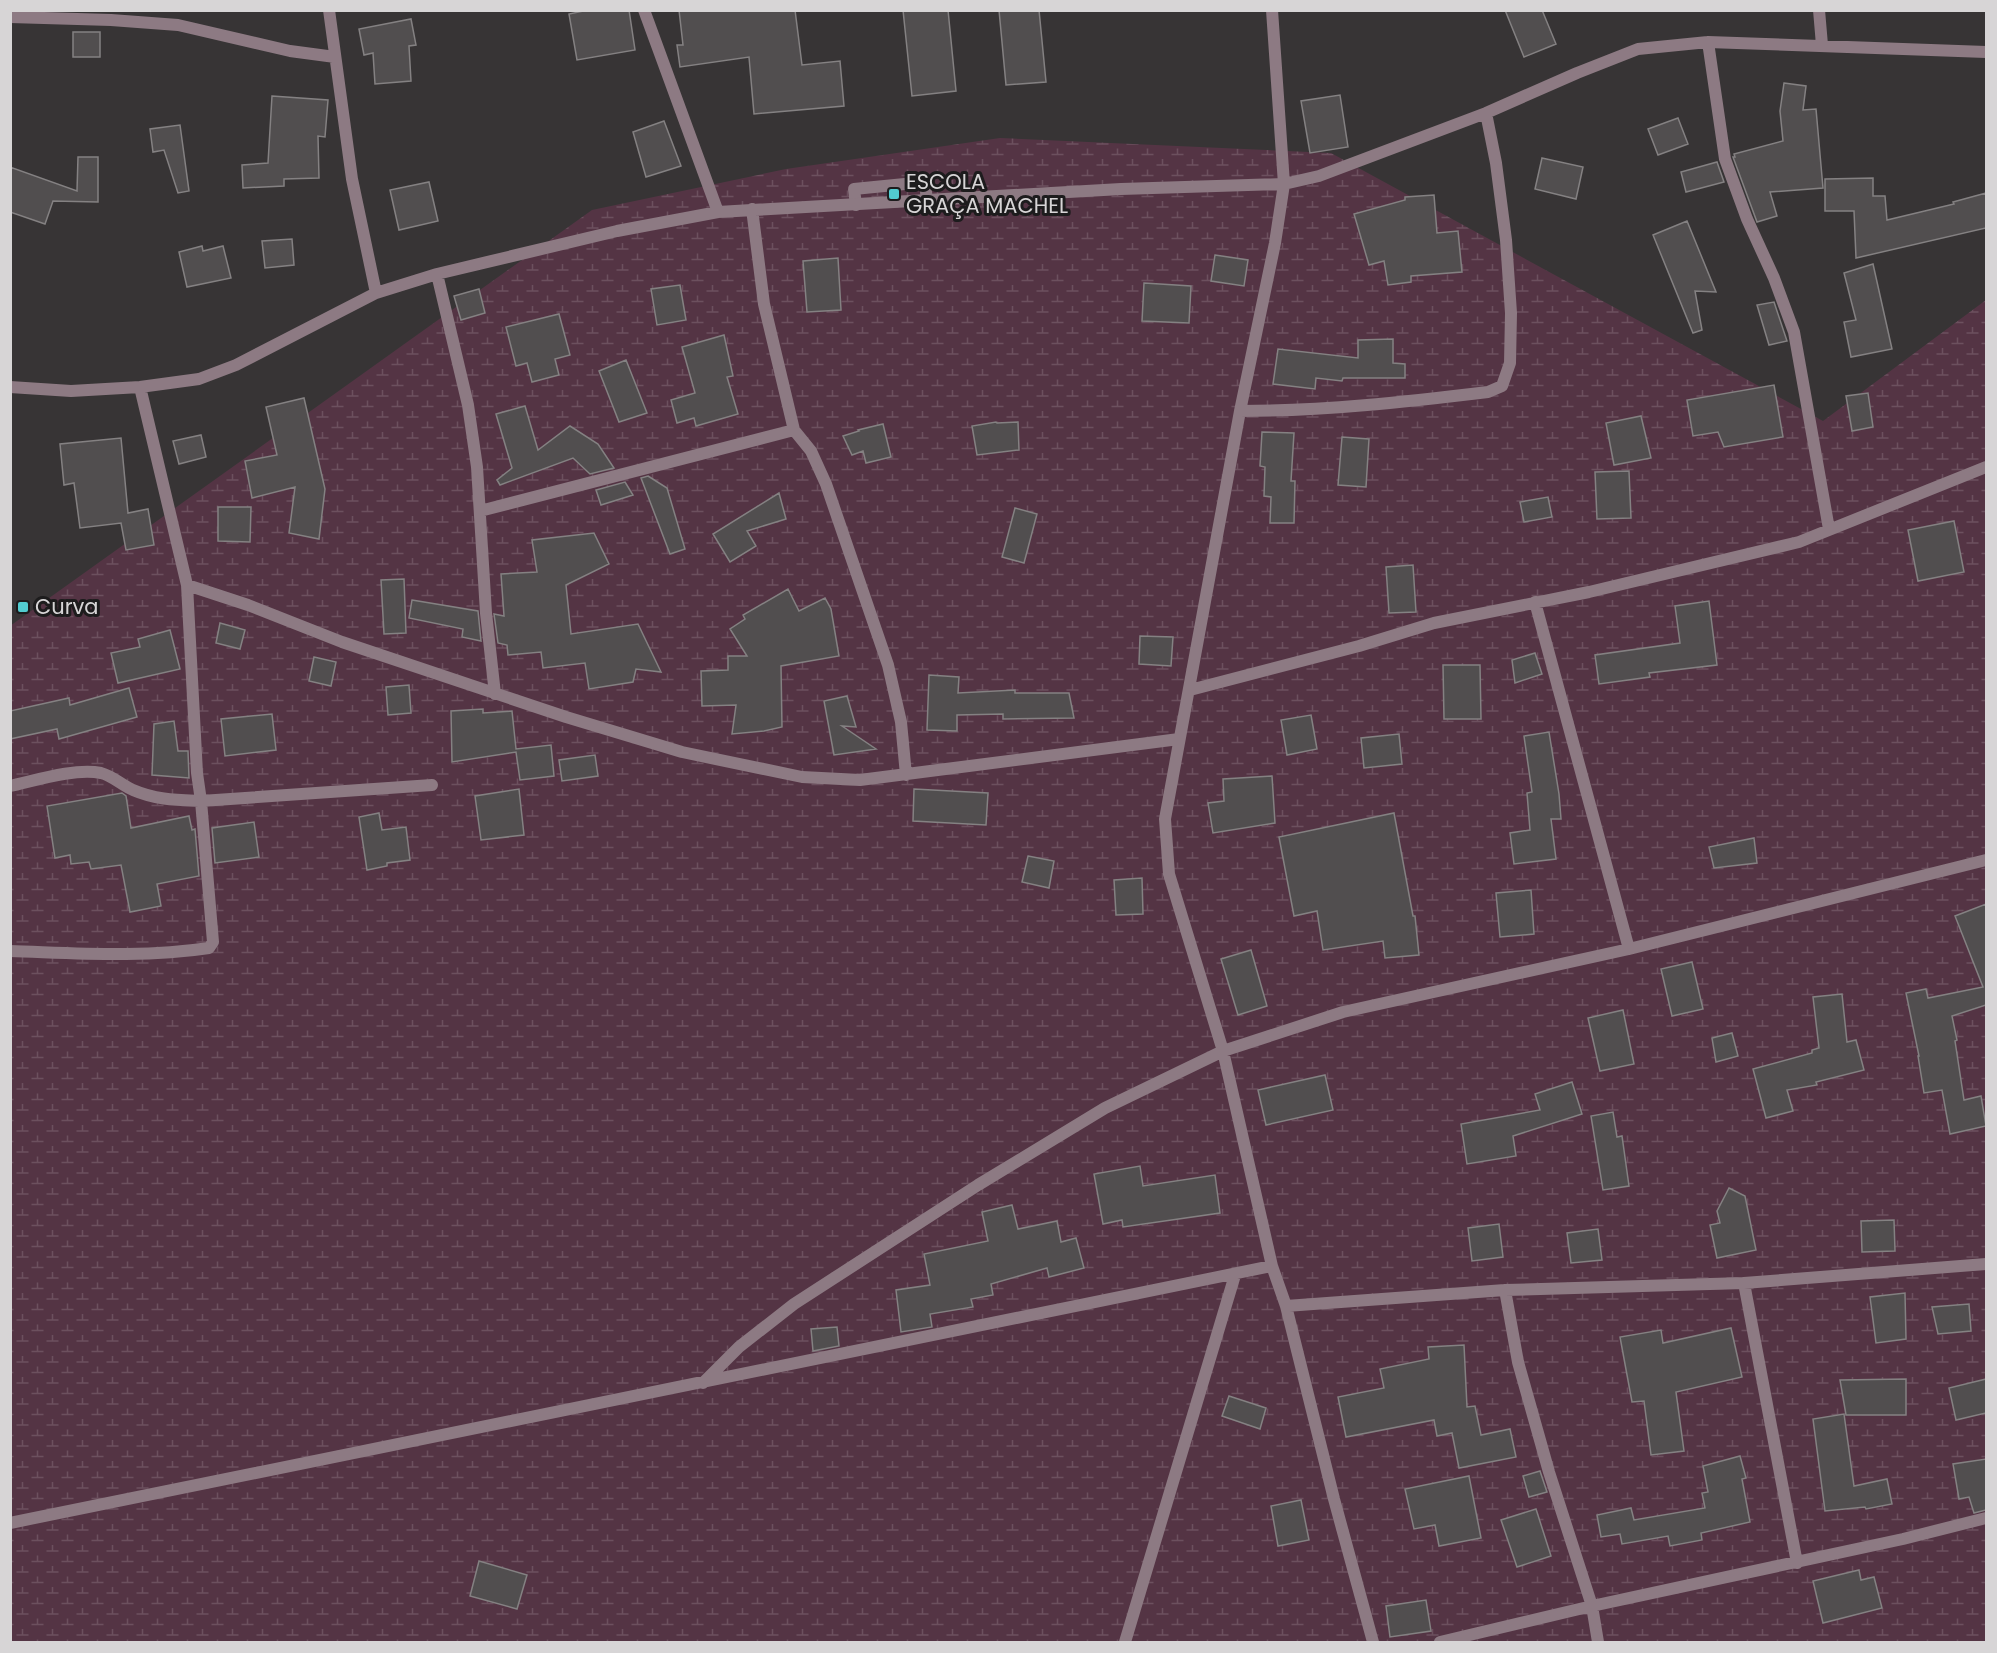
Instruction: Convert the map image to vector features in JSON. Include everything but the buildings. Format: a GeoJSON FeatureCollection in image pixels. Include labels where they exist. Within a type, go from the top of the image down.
{"type":"FeatureCollection","features":[{"type":"Feature","properties":{"kind":"street"},"geometry":{"type":"LineString","coordinates":[[329,10],[352,179],[376,293]]}},
{"type":"Feature","properties":{"kind":"street"},"geometry":{"type":"LineString","coordinates":[[644,10],[718,212]]}},
{"type":"Feature","properties":{"kind":"street"},"geometry":{"type":"LineString","coordinates":[[1272,10],[1284,184],[1275,243],[1240,411],[1165,819],[1169,874],[1223,1051],[1272,1266],[1287,1306],[1334,1499],[1373,1642]]}},
{"type":"Feature","properties":{"kind":"street"},"geometry":{"type":"LineString","coordinates":[[1819,10],[1822,45]]}},
{"type":"Feature","properties":{"kind":"street"},"geometry":{"type":"LineString","coordinates":[[10,17],[111,20],[178,25],[290,51],[335,57]]}},
{"type":"Feature","properties":{"kind":"street"},"geometry":{"type":"LineString","coordinates":[[1708,42],[1725,159],[1794,332],[1829,529]]}},
{"type":"Feature","properties":{"kind":"street"},"geometry":{"type":"LineString","coordinates":[[10,387],[71,391],[140,387],[199,379],[236,365],[376,293],[437,274],[617,231],[718,212],[1121,189],[1284,184],[1319,176],[1486,113],[1638,49],[1708,42],[1986,52]]}},
{"type":"Feature","properties":{"kind":"street"},"geometry":{"type":"LineString","coordinates":[[1240,411],[1295,411],[1383,405],[1488,392],[1502,386],[1510,363],[1510,303],[1503,218],[1496,163],[1486,113]]}},
{"type":"Feature","properties":{"kind":"street"},"geometry":{"type":"LineString","coordinates":[[856,205],[854,189],[925,182],[927,201]]}},
{"type":"Feature","properties":{"kind":"street"},"geometry":{"type":"LineString","coordinates":[[752,209],[764,304],[794,430],[811,451],[826,484],[888,665],[901,722],[906,775]]}},
{"type":"Feature","properties":{"kind":"street"},"geometry":{"type":"LineString","coordinates":[[437,274],[468,405],[477,467],[486,613],[495,694]]}},
{"type":"Feature","properties":{"kind":"street"},"geometry":{"type":"LineString","coordinates":[[10,951],[130,954],[209,948],[213,942],[197,772],[187,585],[140,387]]}},
{"type":"Feature","properties":{"kind":"street"},"geometry":{"type":"LineString","coordinates":[[480,511],[794,430]]}},
{"type":"Feature","properties":{"kind":"street"},"geometry":{"type":"LineString","coordinates":[[1190,690],[1359,646],[1434,623],[1589,592],[1799,542],[1986,467]]}},
{"type":"Feature","properties":{"kind":"street"},"geometry":{"type":"LineString","coordinates":[[187,585],[248,605],[342,642],[495,694],[681,752],[802,777],[860,780],[1179,739]]}},
{"type":"Feature","properties":{"kind":"street"},"geometry":{"type":"LineString","coordinates":[[1535,602],[1629,949]]}},
{"type":"Feature","properties":{"kind":"street"},"geometry":{"type":"LineString","coordinates":[[10,786],[47,777],[88,771],[104,773],[131,790],[156,798],[201,801],[432,785]]}},
{"type":"Feature","properties":{"kind":"street"},"geometry":{"type":"LineString","coordinates":[[703,1383],[739,1347],[794,1304],[978,1185],[1105,1108],[1223,1051],[1343,1012],[1629,949],[1986,860]]}},
{"type":"Feature","properties":{"kind":"street"},"geometry":{"type":"LineString","coordinates":[[1287,1306],[1504,1290],[1744,1283],[1986,1264]]}},
{"type":"Feature","properties":{"kind":"street"},"geometry":{"type":"LineString","coordinates":[[10,1522],[1272,1266]]}},
{"type":"Feature","properties":{"kind":"street"},"geometry":{"type":"LineString","coordinates":[[1125,1642],[1235,1275]]}},
{"type":"Feature","properties":{"kind":"street"},"geometry":{"type":"LineString","coordinates":[[1744,1283],[1797,1563]]}},
{"type":"Feature","properties":{"kind":"street"},"geometry":{"type":"LineString","coordinates":[[1504,1290],[1521,1373],[1549,1472],[1592,1606],[1598,1642]]}},
{"type":"Feature","properties":{"kind":"street"},"geometry":{"type":"LineString","coordinates":[[1440,1642],[1592,1606],[1903,1539],[1986,1518]]}},
{"type":"Feature","properties":{"kind":"green space"},"geometry":{"type":"Polygon","coordinates":[[[1000,138],[1331,153],[1823,421],[1986,300],[1986,1642],[11,1642],[10,626],[592,210],[786,169],[1000,138]]]}},
{"type":"Feature","properties":{"kind":"place","name":"ESCOLA GRAÇA MACHEL"},"geometry":{"type":"Point","coordinates":[894,194]}},
{"type":"Feature","properties":{"kind":"place","name":"Curva"},"geometry":{"type":"Point","coordinates":[23,607]}}]}
